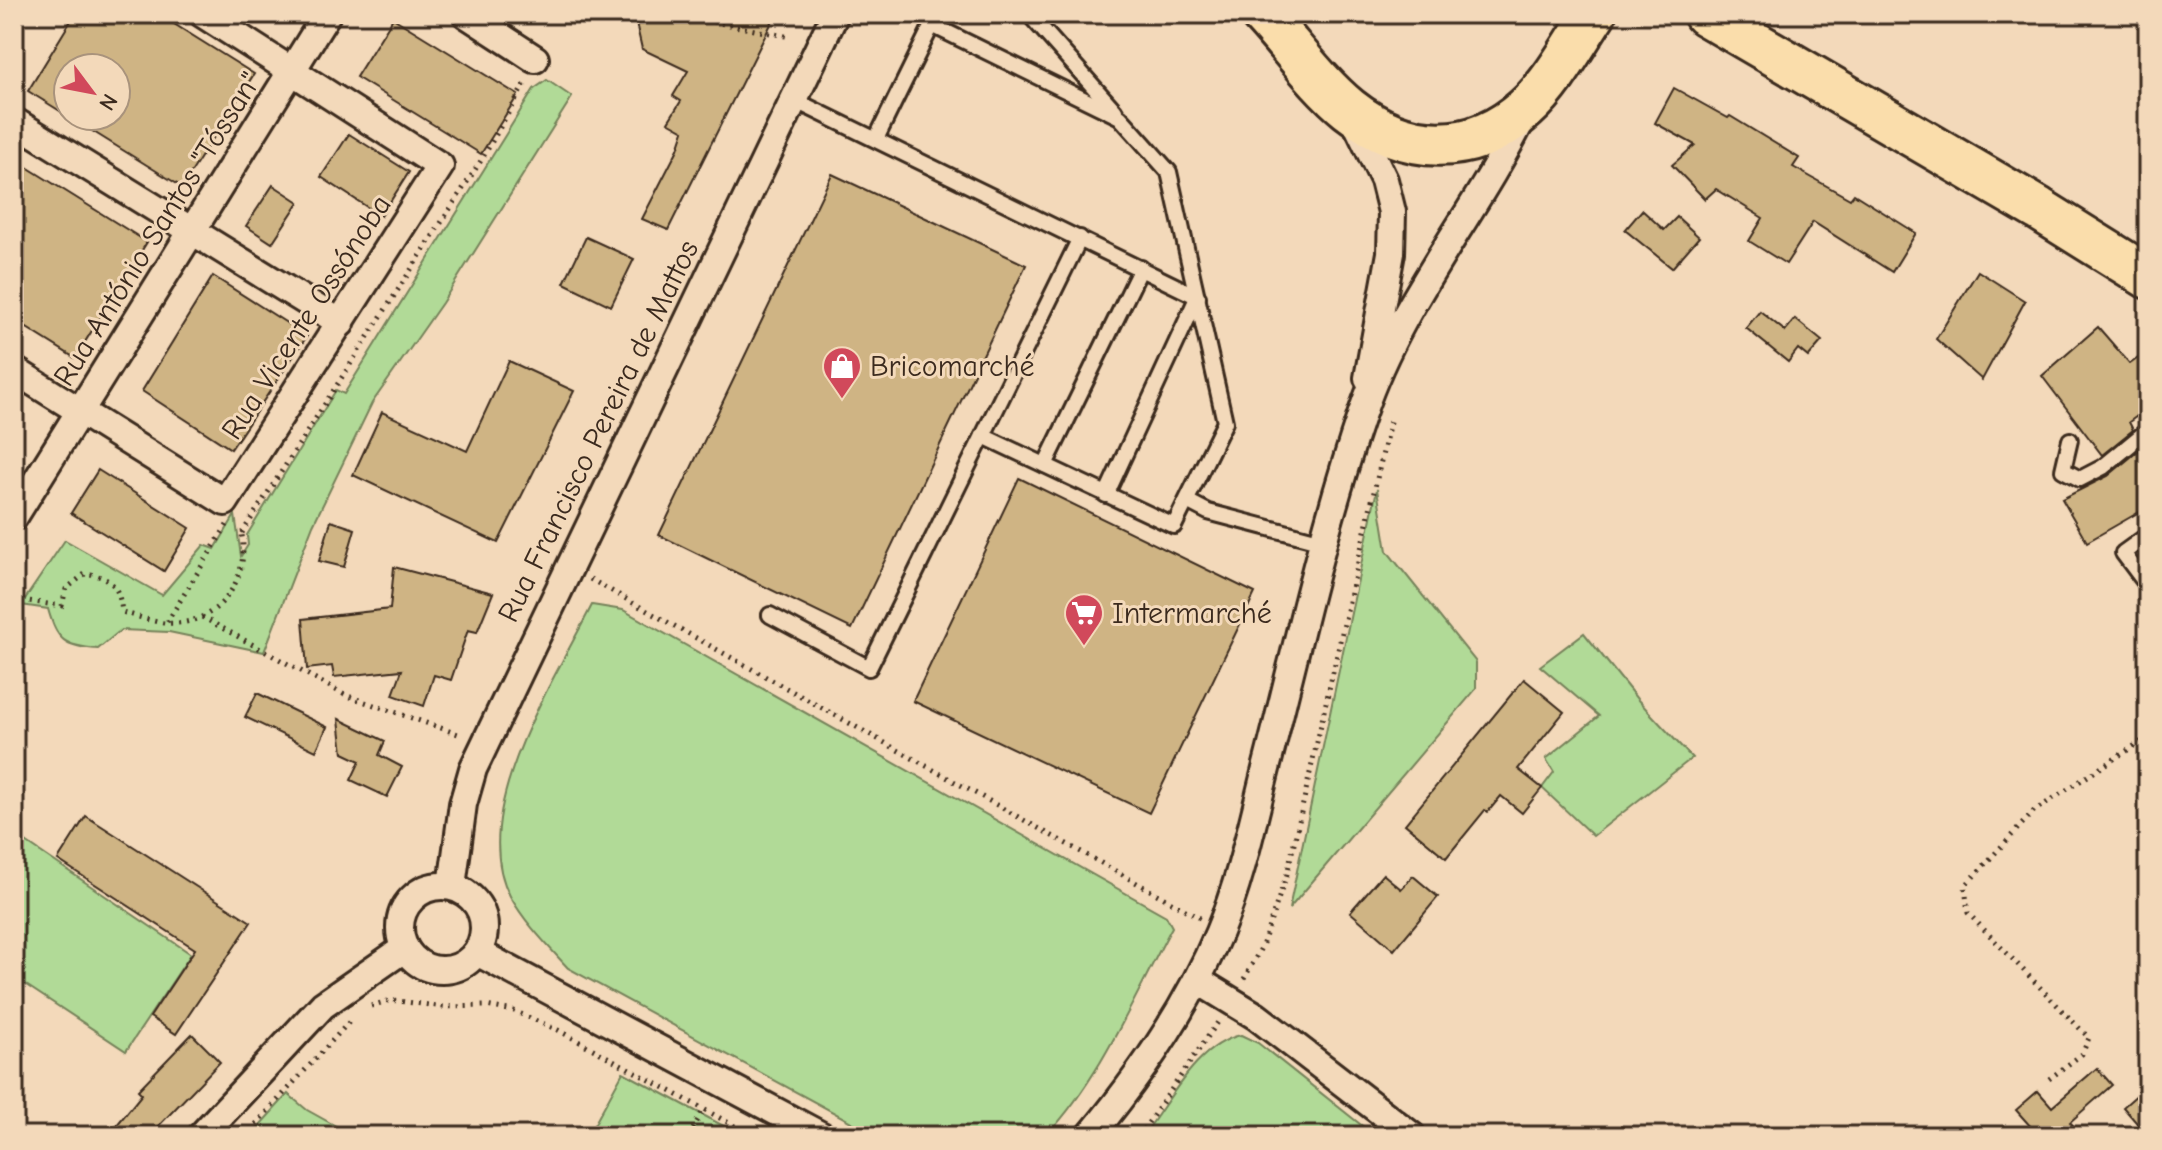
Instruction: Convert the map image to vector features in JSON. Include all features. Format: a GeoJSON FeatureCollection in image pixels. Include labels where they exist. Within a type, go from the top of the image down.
{"type":"FeatureCollection","features":[{"type":"Feature","properties":{"kind":"main road"},"geometry":{"type":"LineString","coordinates":[[1262,14],[1349,109],[1399,137],[1429,145],[1465,143],[1492,134],[1528,106],[1594,14]]}},
{"type":"Feature","properties":{"kind":"main road"},"geometry":{"type":"LineString","coordinates":[[1705,14],[2148,277]]}},
{"type":"Feature","properties":{"kind":"street"},"geometry":{"type":"LineString","coordinates":[[203,14],[292,71]]}},
{"type":"Feature","properties":{"kind":"street","name":"Rua António Santos \"Tóssan\""},"geometry":{"type":"LineString","coordinates":[[14,517],[327,14]]}},
{"type":"Feature","properties":{"kind":"street"},"geometry":{"type":"LineString","coordinates":[[466,14],[535,59]]}},
{"type":"Feature","properties":{"kind":"street","name":"Rua Francisco Pereira de Mattos"},"geometry":{"type":"LineString","coordinates":[[452,886],[468,783],[568,567],[835,14]]}},
{"type":"Feature","properties":{"kind":"street","name":"Rua Vicente Ossónoba"},"geometry":{"type":"LineString","coordinates":[[231,506],[440,166],[292,71]]}},
{"type":"Feature","properties":{"kind":"street"},"geometry":{"type":"LineString","coordinates":[[1090,1136],[1197,980],[1221,929],[1247,843],[1323,542],[1363,409],[1411,304],[1501,162],[1528,106]]}},
{"type":"Feature","properties":{"kind":"street"},"geometry":{"type":"LineString","coordinates":[[1349,109],[1384,180],[1392,212],[1391,253],[1381,293],[1363,409]]}},
{"type":"Feature","properties":{"kind":"street"},"geometry":{"type":"LineString","coordinates":[[14,121],[341,323]]}},
{"type":"Feature","properties":{"kind":"street"},"geometry":{"type":"LineString","coordinates":[[14,370],[231,506]]}},
{"type":"Feature","properties":{"kind":"street"},"geometry":{"type":"LineString","coordinates":[[452,886],[465,891],[482,913],[483,940],[467,963],[440,971],[413,960],[405,948],[400,921],[413,897],[425,889],[452,886]]}},
{"type":"Feature","properties":{"kind":"street"},"geometry":{"type":"LineString","coordinates":[[201,1136],[323,1005],[405,948]]}},
{"type":"Feature","properties":{"kind":"street"},"geometry":{"type":"LineString","coordinates":[[477,952],[822,1136]]}},
{"type":"Feature","properties":{"kind":"street"},"geometry":{"type":"LineString","coordinates":[[1197,980],[1256,1016],[1412,1136]]}},
{"type":"Feature","properties":{"kind":"lane"},"geometry":{"type":"LineString","coordinates":[[983,436],[1174,526],[1225,422],[1169,172],[1029,14]]}},
{"type":"Feature","properties":{"kind":"lane"},"geometry":{"type":"LineString","coordinates":[[876,139],[935,20],[1120,117]]}},
{"type":"Feature","properties":{"kind":"lane"},"geometry":{"type":"LineString","coordinates":[[792,99],[1198,297]]}},
{"type":"Feature","properties":{"kind":"lane"},"geometry":{"type":"LineString","coordinates":[[770,615],[869,668],[1080,238]]}},
{"type":"Feature","properties":{"kind":"lane"},"geometry":{"type":"LineString","coordinates":[[1045,465],[1141,268]]}},
{"type":"Feature","properties":{"kind":"lane"},"geometry":{"type":"LineString","coordinates":[[1106,495],[1198,297]]}},
{"type":"Feature","properties":{"kind":"lane"},"geometry":{"type":"LineString","coordinates":[[2070,440],[2063,470],[2080,479],[2103,467],[2148,430]]}},
{"type":"Feature","properties":{"kind":"lane"},"geometry":{"type":"LineString","coordinates":[[1187,501],[1208,512],[1323,542]]}},
{"type":"Feature","properties":{"kind":"lane"},"geometry":{"type":"LineString","coordinates":[[2144,581],[2123,553],[2148,535]]}},
{"type":"Feature","properties":{"kind":"path"},"geometry":{"type":"LineString","coordinates":[[674,14],[790,37]]}},
{"type":"Feature","properties":{"kind":"path"},"geometry":{"type":"LineString","coordinates":[[242,533],[482,159],[520,96],[535,59]]}},
{"type":"Feature","properties":{"kind":"path"},"geometry":{"type":"LineString","coordinates":[[1139,1136],[1232,1001],[1262,946],[1287,874],[1391,415]]}},
{"type":"Feature","properties":{"kind":"path"},"geometry":{"type":"LineString","coordinates":[[14,599],[62,606],[66,589],[86,573],[106,577],[120,591],[122,612],[166,623],[202,617],[233,595],[246,551],[231,506]]}},
{"type":"Feature","properties":{"kind":"path"},"geometry":{"type":"LineString","coordinates":[[166,623],[231,506]]}},
{"type":"Feature","properties":{"kind":"path"},"geometry":{"type":"LineString","coordinates":[[568,567],[1221,929]]}},
{"type":"Feature","properties":{"kind":"path"},"geometry":{"type":"LineString","coordinates":[[202,617],[345,695],[458,734]]}},
{"type":"Feature","properties":{"kind":"path"},"geometry":{"type":"LineString","coordinates":[[2049,1079],[2082,1054],[2089,1038],[1968,913],[1965,886],[2034,811],[2148,737]]}},
{"type":"Feature","properties":{"kind":"path"},"geometry":{"type":"LineString","coordinates":[[367,1008],[391,1000],[444,1007],[486,1006],[514,1011],[558,1030],[753,1136]]}},
{"type":"Feature","properties":{"kind":"path"},"geometry":{"type":"LineString","coordinates":[[245,1136],[358,1013]]}},
{"type":"Feature","properties":{"kind":"path"},"geometry":{"type":"LineString","coordinates":[[689,1136],[720,1081]]}},
{"type":"Feature","properties":{"kind":"green space"},"geometry":{"type":"Polygon","coordinates":[[[547,80],[572,97],[442,303],[372,403],[313,525],[264,652],[169,632],[121,630],[98,649],[77,646],[59,635],[48,609],[21,605],[65,540],[162,595],[204,545],[215,549],[235,515],[241,556],[248,545],[247,535],[336,390],[344,394],[534,89],[547,80]]]}},
{"type":"Feature","properties":{"kind":"green space"},"geometry":{"type":"Polygon","coordinates":[[[1377,489],[1387,551],[1476,662],[1476,689],[1289,909],[1377,489]]]}},
{"type":"Feature","properties":{"kind":"green space"},"geometry":{"type":"Polygon","coordinates":[[[592,605],[623,610],[1166,916],[1172,927],[1115,1036],[1084,1089],[1046,1136],[877,1136],[568,968],[537,934],[510,896],[499,863],[499,826],[507,787],[521,747],[592,605]]]}},
{"type":"Feature","properties":{"kind":"green space"},"geometry":{"type":"Polygon","coordinates":[[[1584,633],[1637,699],[1692,758],[1593,836],[1542,788],[1554,772],[1546,759],[1599,716],[1540,666],[1584,633]]]}},
{"type":"Feature","properties":{"kind":"green space"},"geometry":{"type":"Polygon","coordinates":[[[14,834],[191,954],[126,1051],[14,977],[14,834]]]}},
{"type":"Feature","properties":{"kind":"green space"},"geometry":{"type":"Polygon","coordinates":[[[1241,1035],[1258,1043],[1375,1136],[1143,1136],[1197,1062],[1210,1050],[1241,1035]]]}},
{"type":"Feature","properties":{"kind":"green space"},"geometry":{"type":"Polygon","coordinates":[[[623,1072],[742,1136],[588,1136],[623,1072]]]}},
{"type":"Feature","properties":{"kind":"green space"},"geometry":{"type":"Polygon","coordinates":[[[288,1094],[307,1110],[354,1136],[250,1136],[288,1094]]]}},
{"type":"Feature","properties":{"kind":"building"},"geometry":{"type":"Polygon","coordinates":[[[75,14],[158,14],[254,74],[182,187],[94,132],[132,132],[132,52],[52,52],[52,106],[28,91],[75,14]]]}},
{"type":"Feature","properties":{"kind":"building"},"geometry":{"type":"Polygon","coordinates":[[[634,14],[776,14],[668,230],[642,219],[684,131],[668,122],[681,101],[673,96],[688,71],[642,49],[634,14]]]}},
{"type":"Feature","properties":{"kind":"building"},"geometry":{"type":"Polygon","coordinates":[[[393,18],[518,95],[481,154],[356,77],[393,18]]]}},
{"type":"Feature","properties":{"kind":"building"},"geometry":{"type":"Polygon","coordinates":[[[1674,88],[1728,118],[1730,116],[1799,158],[1793,167],[1850,199],[1854,194],[1916,233],[1892,272],[1813,222],[1786,264],[1749,241],[1763,218],[1716,189],[1705,199],[1672,165],[1695,145],[1655,123],[1674,88]]]}},
{"type":"Feature","properties":{"kind":"building"},"geometry":{"type":"Polygon","coordinates":[[[349,134],[409,172],[381,216],[321,177],[349,134]]]}},
{"type":"Feature","properties":{"kind":"building"},"geometry":{"type":"Polygon","coordinates":[[[14,159],[147,242],[75,358],[14,320],[14,159]]]}},
{"type":"Feature","properties":{"kind":"building","name":"Bricomarché"},"geometry":{"type":"Polygon","coordinates":[[[832,174],[1026,265],[852,629],[659,535],[832,174]]]}},
{"type":"Feature","properties":{"kind":"building"},"geometry":{"type":"Polygon","coordinates":[[[273,185],[299,202],[272,243],[246,226],[273,185]]]}},
{"type":"Feature","properties":{"kind":"building"},"geometry":{"type":"Polygon","coordinates":[[[1642,210],[1664,230],[1677,217],[1699,237],[1672,268],[1625,230],[1642,210]]]}},
{"type":"Feature","properties":{"kind":"building"},"geometry":{"type":"Polygon","coordinates":[[[586,237],[634,259],[611,306],[564,283],[586,237]]]}},
{"type":"Feature","properties":{"kind":"building"},"geometry":{"type":"Polygon","coordinates":[[[1978,271],[2025,301],[1982,380],[1936,339],[1978,271]]]}},
{"type":"Feature","properties":{"kind":"building"},"geometry":{"type":"Polygon","coordinates":[[[213,276],[307,336],[231,449],[142,391],[213,276]]]}},
{"type":"Feature","properties":{"kind":"building"},"geometry":{"type":"Polygon","coordinates":[[[1760,311],[1785,331],[1795,319],[1822,341],[1808,357],[1798,349],[1788,362],[1746,328],[1760,311]]]}},
{"type":"Feature","properties":{"kind":"building"},"geometry":{"type":"Polygon","coordinates":[[[2098,327],[2130,364],[2148,351],[2148,408],[2129,422],[2133,430],[2102,455],[2042,376],[2098,327]]]}},
{"type":"Feature","properties":{"kind":"building"},"geometry":{"type":"Polygon","coordinates":[[[509,361],[574,391],[498,543],[353,475],[382,412],[467,451],[509,361]]]}},
{"type":"Feature","properties":{"kind":"building"},"geometry":{"type":"Polygon","coordinates":[[[2143,447],[2148,457],[2148,507],[2087,542],[2062,499],[2108,476],[2143,447]]]}},
{"type":"Feature","properties":{"kind":"building"},"geometry":{"type":"Polygon","coordinates":[[[98,470],[190,528],[164,571],[71,513],[98,470]]]}},
{"type":"Feature","properties":{"kind":"building","name":"Intermarché"},"geometry":{"type":"Polygon","coordinates":[[[1019,478],[1255,593],[1149,813],[913,701],[1019,478]]]}},
{"type":"Feature","properties":{"kind":"building"},"geometry":{"type":"Polygon","coordinates":[[[331,521],[355,529],[344,567],[319,561],[331,521]]]}},
{"type":"Feature","properties":{"kind":"building"},"geometry":{"type":"Polygon","coordinates":[[[394,567],[493,593],[477,632],[468,630],[451,680],[434,675],[424,706],[393,695],[402,670],[334,677],[332,666],[307,669],[303,619],[390,609],[394,567]]]}},
{"type":"Feature","properties":{"kind":"building"},"geometry":{"type":"Polygon","coordinates":[[[1524,679],[1564,712],[1518,769],[1542,788],[1522,813],[1501,796],[1488,812],[1485,810],[1446,858],[1405,824],[1524,679]]]}},
{"type":"Feature","properties":{"kind":"building"},"geometry":{"type":"Polygon","coordinates":[[[257,693],[327,727],[316,751],[245,717],[257,693]]]}},
{"type":"Feature","properties":{"kind":"building"},"geometry":{"type":"Polygon","coordinates":[[[339,719],[385,741],[379,755],[402,767],[387,797],[351,780],[360,761],[343,753],[339,719]]]}},
{"type":"Feature","properties":{"kind":"building"},"geometry":{"type":"Polygon","coordinates":[[[86,816],[251,922],[176,1034],[150,1017],[195,949],[58,860],[86,816]]]}},
{"type":"Feature","properties":{"kind":"building"},"geometry":{"type":"Polygon","coordinates":[[[1383,874],[1401,889],[1413,876],[1438,897],[1394,950],[1350,912],[1383,874]]]}},
{"type":"Feature","properties":{"kind":"building"},"geometry":{"type":"Polygon","coordinates":[[[192,1034],[220,1062],[149,1136],[108,1136],[142,1094],[138,1090],[192,1034]]]}},
{"type":"Feature","properties":{"kind":"building"},"geometry":{"type":"Polygon","coordinates":[[[2097,1068],[2112,1085],[2070,1122],[2082,1136],[2039,1136],[2016,1110],[2038,1091],[2052,1107],[2097,1068]]]}},
{"type":"Feature","properties":{"kind":"building"},"geometry":{"type":"Polygon","coordinates":[[[2138,1094],[2148,1105],[2148,1136],[2123,1107],[2138,1094]]]}},
{"type":"Feature","properties":{"kind":"place","name":"Bricomarché"},"geometry":{"type":"Point","coordinates":[842,400]}},
{"type":"Feature","properties":{"kind":"place","name":"Intermarché"},"geometry":{"type":"Point","coordinates":[1084,647]}}]}
